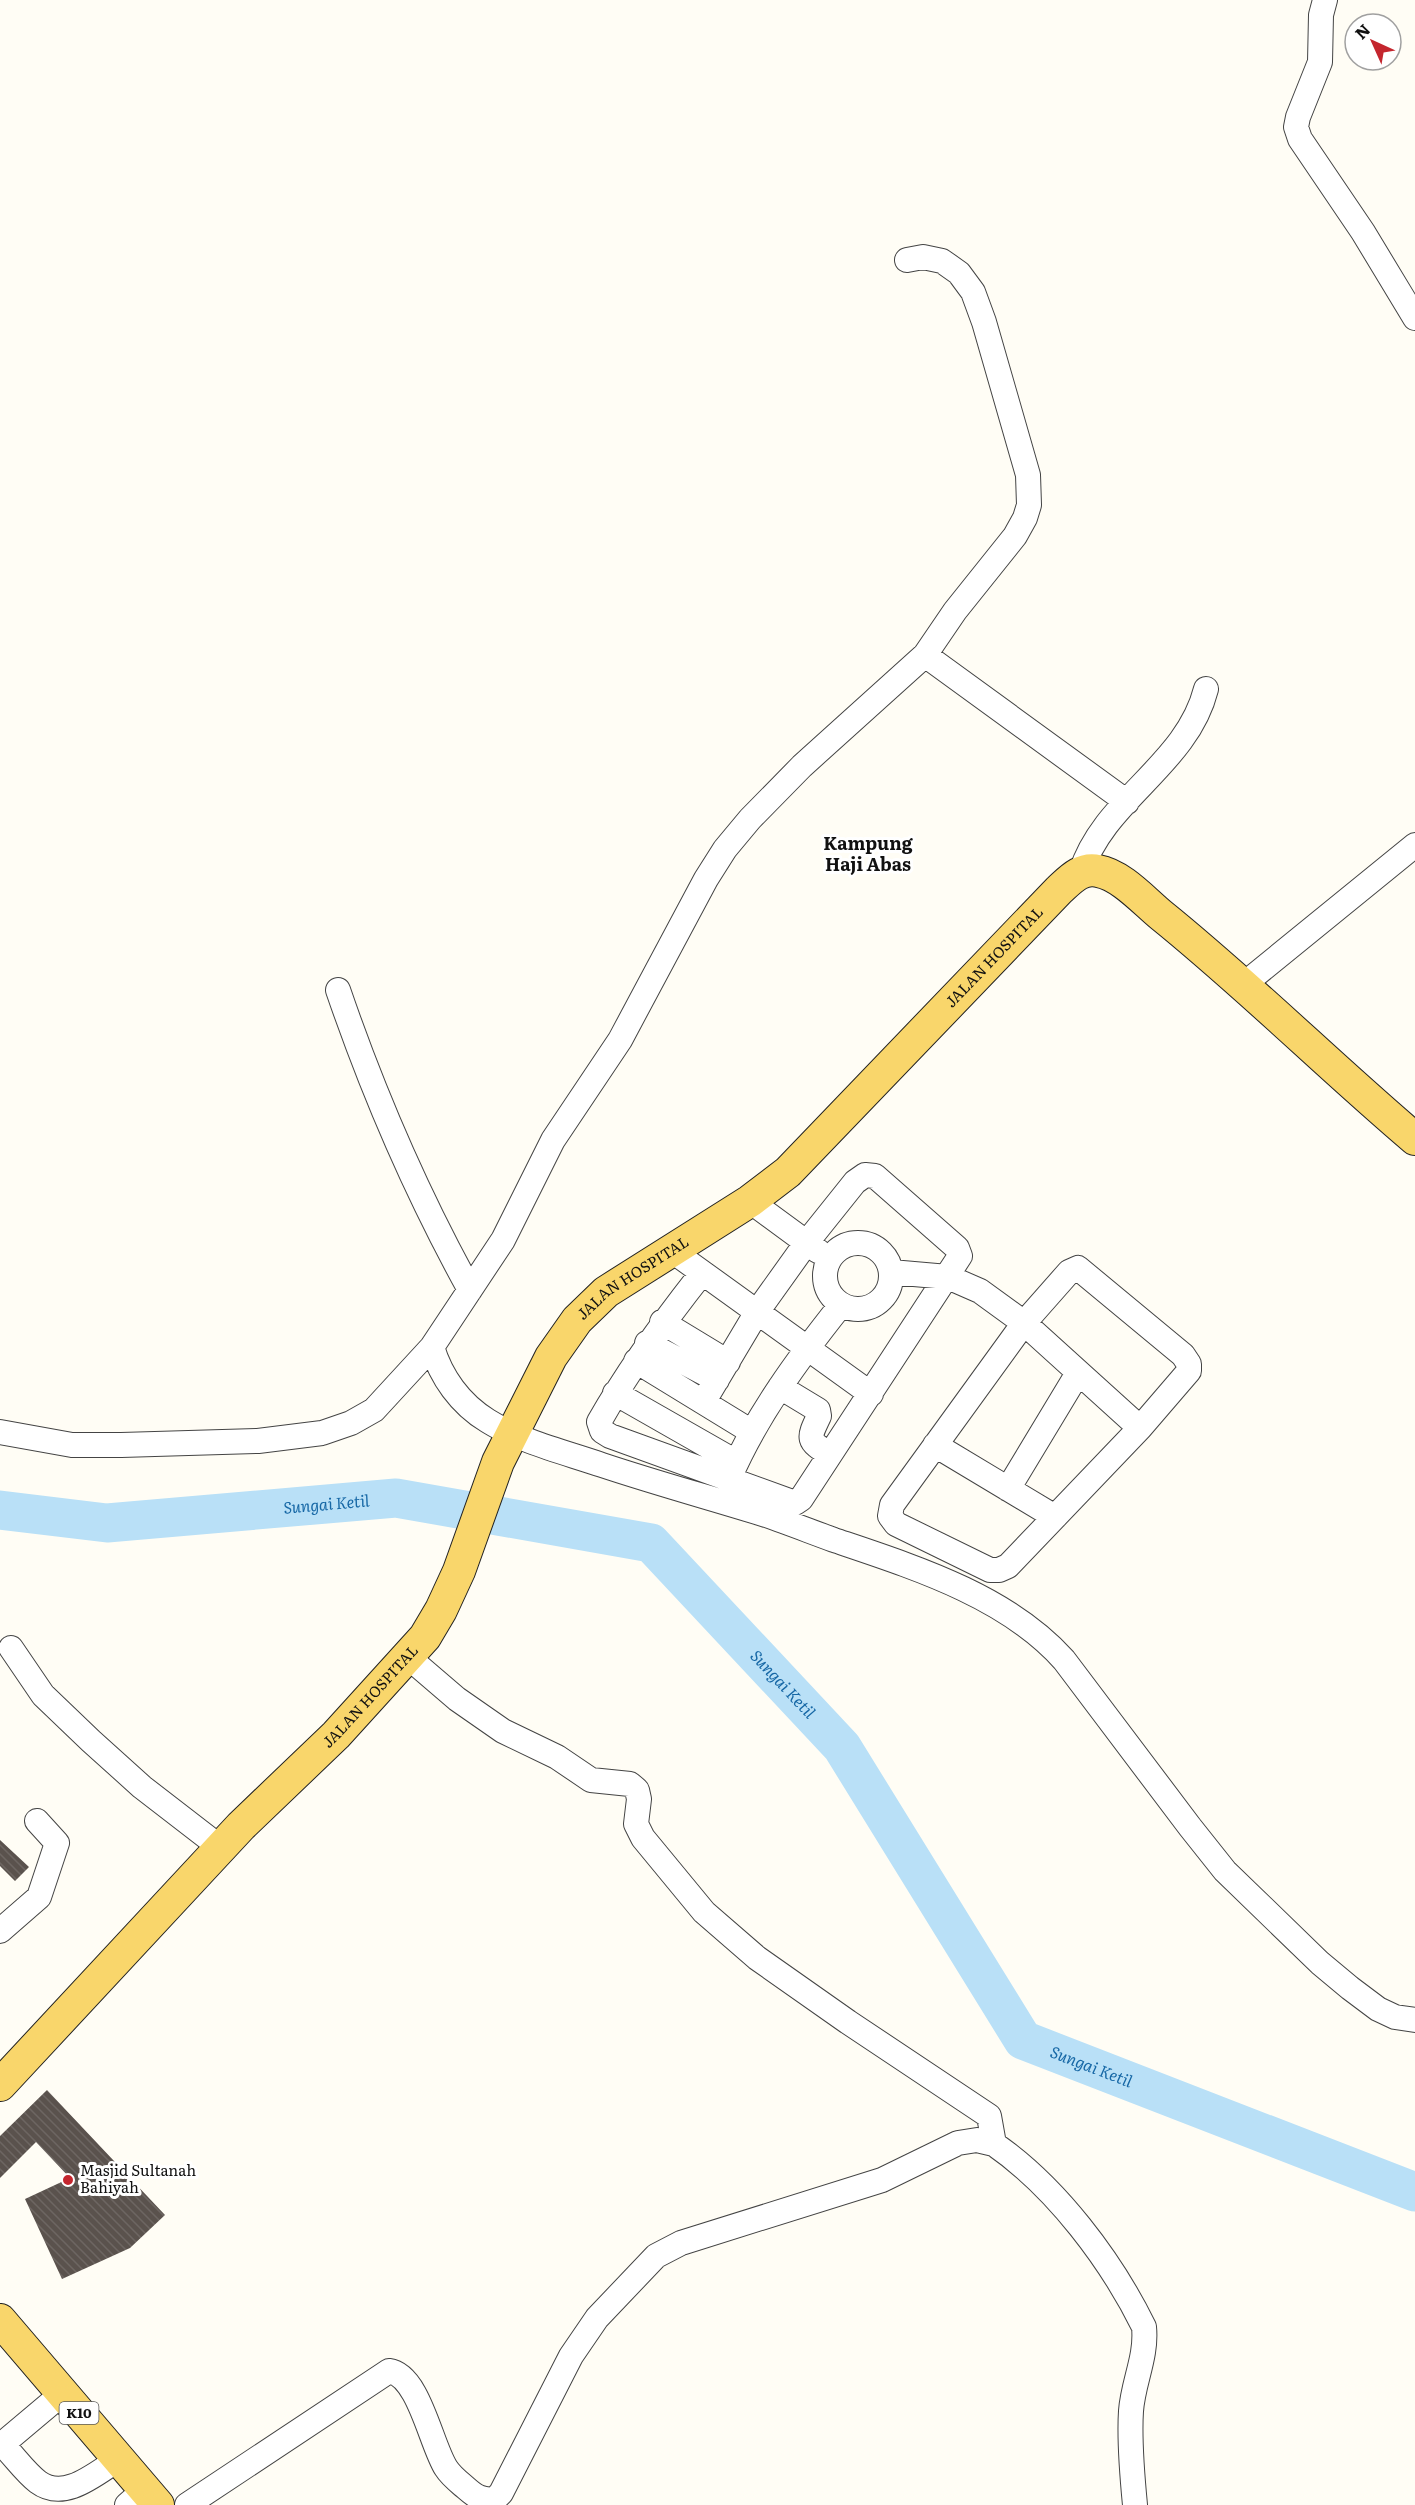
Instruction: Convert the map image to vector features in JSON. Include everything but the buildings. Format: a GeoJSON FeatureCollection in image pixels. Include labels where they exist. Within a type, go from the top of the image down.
{"type":"FeatureCollection","features":[{"type":"Feature","properties":{"kind":"main road"},"geometry":{"type":"LineString","coordinates":[[1081,872],[1096,870],[1121,883],[1195,942],[1415,1139]]}},
{"type":"Feature","properties":{"kind":"main road","name":"JALAN HOSPITAL"},"geometry":{"type":"LineString","coordinates":[[0,2085],[221,1848],[336,1735],[425,1637],[441,1610],[459,1571],[498,1462],[551,1358],[577,1320],[606,1292],[750,1201],[788,1172],[1059,890],[1081,872]]}},
{"type":"Feature","properties":{"kind":"main road","name":"K10"},"geometry":{"type":"LineString","coordinates":[[4,2333],[63,2393],[118,2459],[143,2500]]}},
{"type":"Feature","properties":{"kind":"street"},"geometry":{"type":"LineString","coordinates":[[1325,0],[1321,15],[1320,62],[1296,127],[1300,139],[1364,232],[1415,318]]}},
{"type":"Feature","properties":{"kind":"street"},"geometry":{"type":"LineString","coordinates":[[0,1432],[72,1444],[92,1445],[258,1441],[322,1433],[351,1424],[374,1410],[432,1347],[503,1240],[553,1140],[620,1040],[706,879],[725,849],[750,819],[802,766],[925,655],[955,611],[1015,536],[1025,518],[1030,491],[1028,475],[984,322],[973,292],[959,273],[942,261],[923,257],[907,260]]}},
{"type":"Feature","properties":{"kind":"street"},"geometry":{"type":"LineString","coordinates":[[925,655],[1127,802]]}},
{"type":"Feature","properties":{"kind":"street"},"geometry":{"type":"LineString","coordinates":[[1081,872],[1093,842],[1183,741],[1201,708],[1206,689]]}},
{"type":"Feature","properties":{"kind":"street"},"geometry":{"type":"LineString","coordinates":[[1243,985],[1415,845]]}},
{"type":"Feature","properties":{"kind":"street"},"geometry":{"type":"LineString","coordinates":[[338,990],[359,1052],[391,1131],[433,1222],[470,1290]]}},
{"type":"Feature","properties":{"kind":"street"},"geometry":{"type":"LineString","coordinates":[[615,1393],[733,1471],[795,1503],[801,1499],[959,1262],[960,1256],[957,1248],[875,1176],[865,1175],[855,1182],[807,1242],[757,1312],[704,1401]]}},
{"type":"Feature","properties":{"kind":"street"},"geometry":{"type":"LineString","coordinates":[[750,1201],[807,1242],[829,1261]]}},
{"type":"Feature","properties":{"kind":"street"},"geometry":{"type":"LineString","coordinates":[[851,1244],[864,1244],[877,1249],[887,1259],[891,1272],[890,1287],[882,1300],[869,1308],[855,1309],[841,1305],[826,1285],[829,1261],[838,1250],[851,1244]]}},
{"type":"Feature","properties":{"kind":"street"},"geometry":{"type":"LineString","coordinates":[[671,1250],[871,1394]]}},
{"type":"Feature","properties":{"kind":"street"},"geometry":{"type":"LineString","coordinates":[[1078,1268],[1183,1355],[1189,1364],[1189,1371],[1140,1428],[1008,1566],[999,1570],[990,1570],[896,1524],[891,1516],[892,1505],[1024,1323],[1069,1272],[1078,1268]]}},
{"type":"Feature","properties":{"kind":"street"},"geometry":{"type":"LineString","coordinates":[[891,1272],[948,1277],[980,1291],[1024,1323],[1140,1428]]}},
{"type":"Feature","properties":{"kind":"street"},"geometry":{"type":"LineString","coordinates":[[702,1273],[662,1322],[615,1393],[599,1422],[602,1431],[610,1436],[733,1471]]}},
{"type":"Feature","properties":{"kind":"street"},"geometry":{"type":"LineString","coordinates":[[733,1471],[752,1432],[780,1387],[841,1305]]}},
{"type":"Feature","properties":{"kind":"street"},"geometry":{"type":"LineString","coordinates":[[662,1322],[722,1371]]}},
{"type":"Feature","properties":{"kind":"street"},"geometry":{"type":"LineString","coordinates":[[432,1347],[438,1367],[452,1388],[486,1420],[512,1435],[651,1482],[767,1516],[896,1560],[998,1606],[1023,1622],[1046,1640],[1064,1660],[1225,1871],[1320,1963],[1350,1988],[1378,2009],[1395,2017],[1415,2020]]}},
{"type":"Feature","properties":{"kind":"street"},"geometry":{"type":"LineString","coordinates":[[642,1352],[722,1371]]}},
{"type":"Feature","properties":{"kind":"street"},"geometry":{"type":"LineString","coordinates":[[642,1352],[704,1401],[752,1432]]}},
{"type":"Feature","properties":{"kind":"street"},"geometry":{"type":"LineString","coordinates":[[1008,1489],[1078,1373]]}},
{"type":"Feature","properties":{"kind":"street"},"geometry":{"type":"LineString","coordinates":[[780,1387],[818,1410],[819,1416],[810,1434],[811,1441],[830,1454]]}},
{"type":"Feature","properties":{"kind":"street"},"geometry":{"type":"LineString","coordinates":[[935,1445],[1055,1517]]}},
{"type":"Feature","properties":{"kind":"street"},"geometry":{"type":"LineString","coordinates":[[11,1648],[43,1695],[91,1741],[142,1787],[221,1848]]}},
{"type":"Feature","properties":{"kind":"street"},"geometry":{"type":"LineString","coordinates":[[408,1657],[457,1699],[503,1731],[556,1756],[591,1780],[630,1784],[637,1790],[639,1799],[636,1824],[643,1838],[704,1912],[766,1964],[989,2116],[994,2144]]}},
{"type":"Feature","properties":{"kind":"street"},"geometry":{"type":"LineString","coordinates":[[0,1931],[39,1897],[57,1843],[37,1821]]}},
{"type":"Feature","properties":{"kind":"street"},"geometry":{"type":"LineString","coordinates":[[187,2505],[389,2371],[398,2373],[410,2386],[447,2469],[473,2494],[485,2500],[495,2499],[501,2493],[571,2356],[597,2318],[656,2256],[681,2243],[882,2180],[958,2143],[977,2140],[994,2144],[1029,2172],[1061,2206],[1098,2252],[1144,2327],[1142,2361],[1135,2383],[1131,2410],[1135,2505]]}},
{"type":"Feature","properties":{"kind":"street"},"geometry":{"type":"LineString","coordinates":[[63,2393],[1,2445],[38,2482],[60,2490],[71,2487],[118,2459]]}},
{"type":"Feature","properties":{"kind":"waterway","name":"Sungai Ketil"},"geometry":{"type":"LineString","coordinates":[[0,1510],[107,1523],[396,1498],[651,1543],[842,1747],[1023,2040],[1415,2192]]}},
{"type":"Feature","properties":{"kind":"place","name":"Masjid Sultanah Bahiyah"},"geometry":{"type":"Point","coordinates":[68,2180]}},
{"type":"Feature","properties":{"kind":"district","name":"Kampung Haji Abas"},"geometry":{"type":"Point","coordinates":[868,854]}}]}
